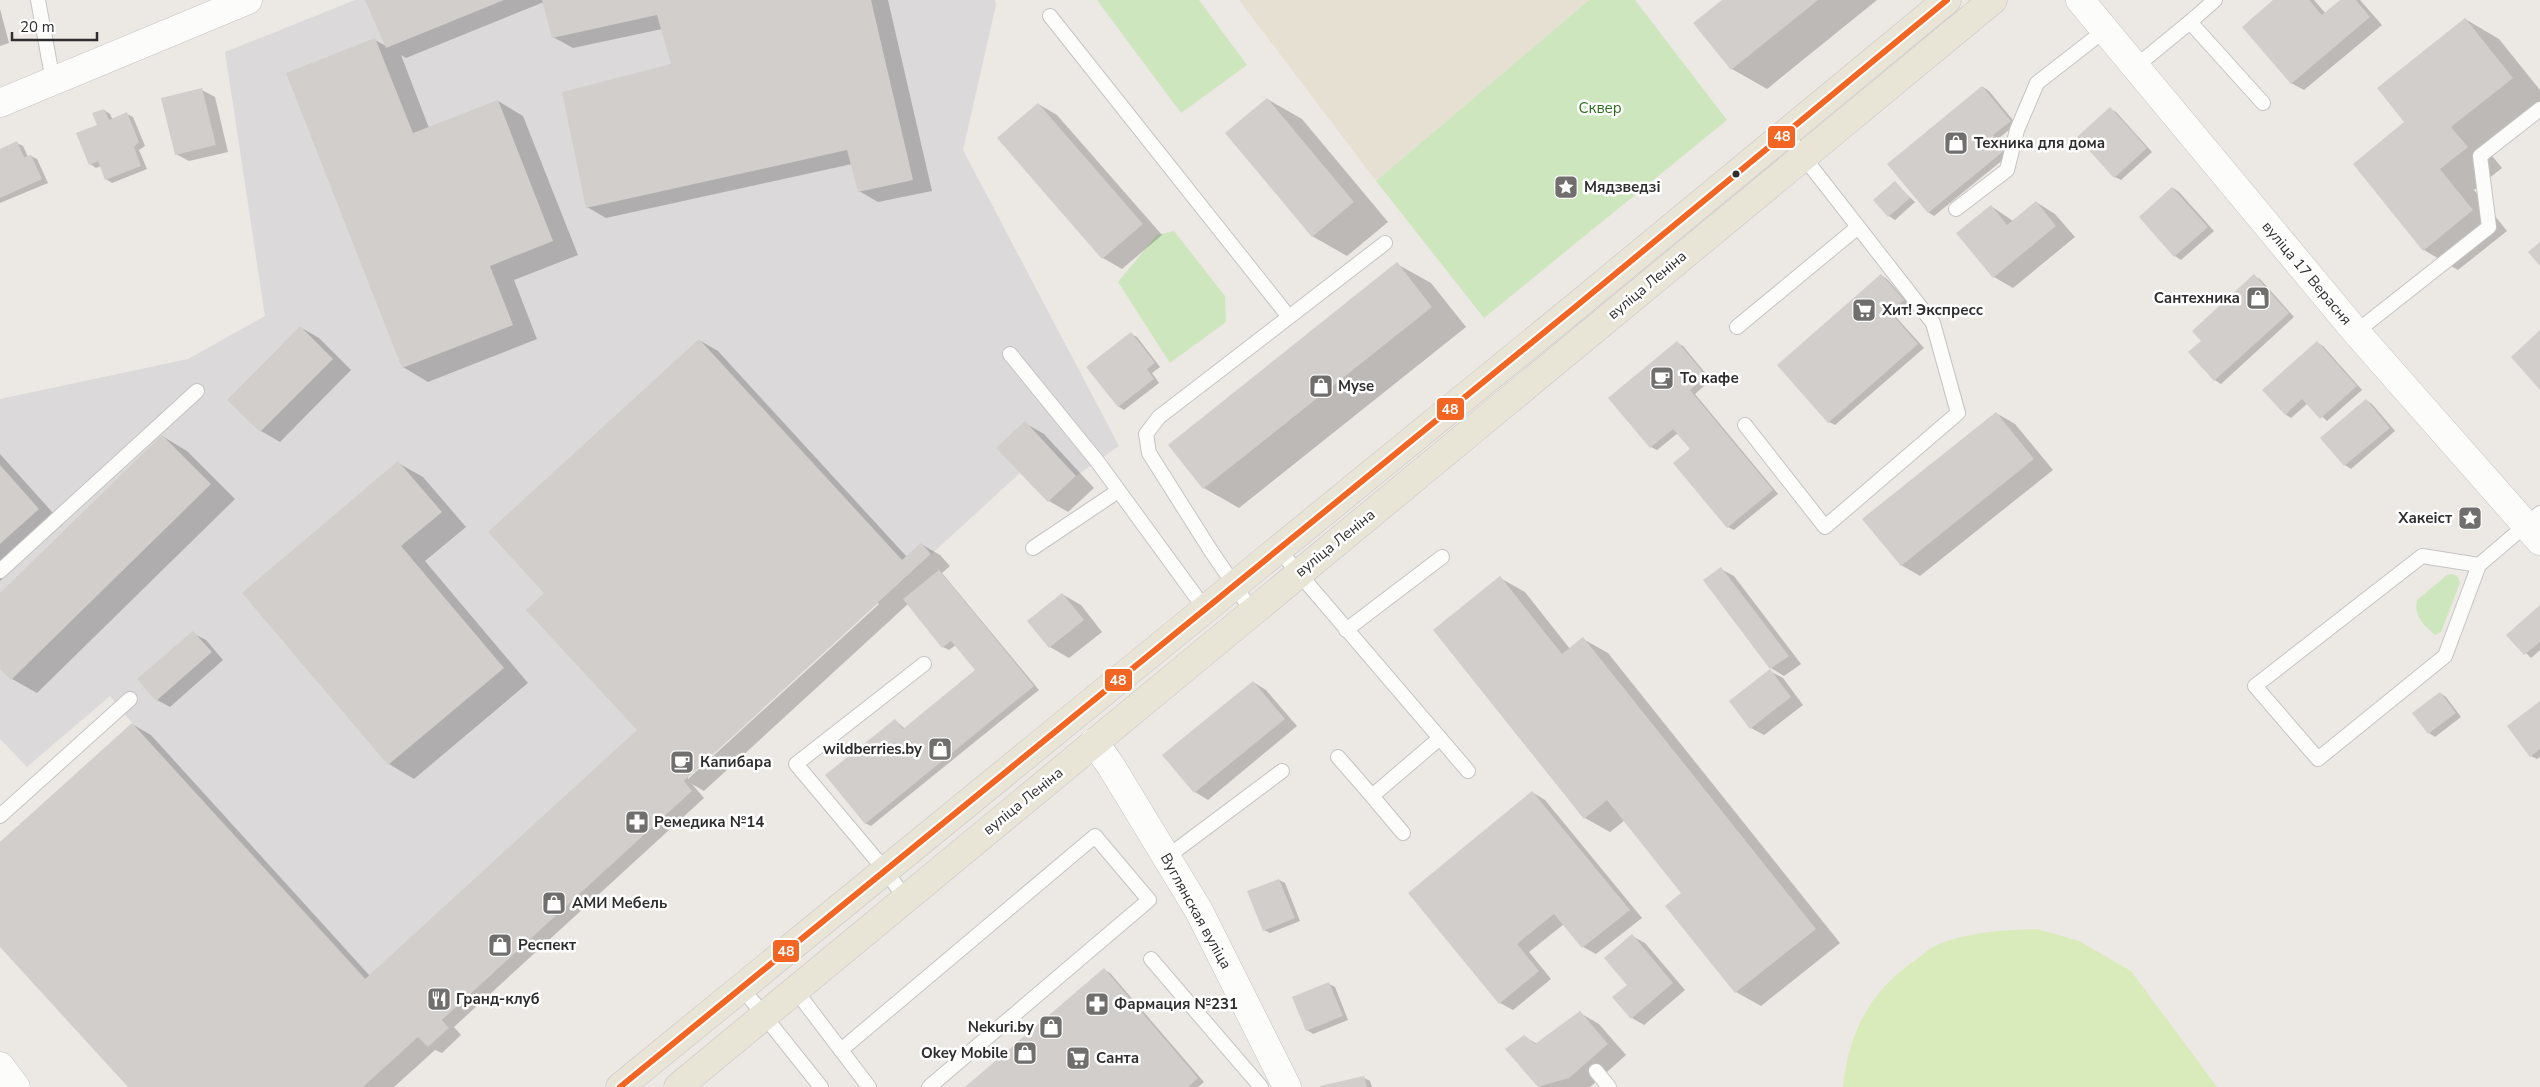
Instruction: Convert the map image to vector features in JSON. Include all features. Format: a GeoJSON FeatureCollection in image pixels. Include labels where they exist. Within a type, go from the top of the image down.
{"type":"FeatureCollection","features":[{"type":"Feature","properties":{"kind":"main road","name":"вуліца Леніна"},"geometry":{"type":"LineString","coordinates":[[678,1087],[1993,0]]}},
{"type":"Feature","properties":{"kind":"main road","name":"вуліца Леніна"},"geometry":{"type":"LineString","coordinates":[[620,1087],[1234,586],[1785,133],[1941,2]]}},
{"type":"Feature","properties":{"kind":"main road"},"geometry":{"type":"LineString","coordinates":[[1941,2],[1960,27]]}},
{"type":"Feature","properties":{"kind":"main road"},"geometry":{"type":"LineString","coordinates":[[1074,716],[1094,742]]}},
{"type":"Feature","properties":{"kind":"street"},"geometry":{"type":"LineString","coordinates":[[0,103],[248,0]]}},
{"type":"Feature","properties":{"kind":"street","name":"вуліца 17 Верасня"},"geometry":{"type":"LineString","coordinates":[[2080,0],[2356,332],[2535,527]]}},
{"type":"Feature","properties":{"kind":"street","name":"Вуглянская вуліца"},"geometry":{"type":"LineString","coordinates":[[1094,742],[1199,911],[1287,1087]]}},
{"type":"Feature","properties":{"kind":"street"},"geometry":{"type":"LineString","coordinates":[[0,1066],[16,1087]]}},
{"type":"Feature","properties":{"kind":"lane"},"geometry":{"type":"LineString","coordinates":[[38,0],[53,81]]}},
{"type":"Feature","properties":{"kind":"lane"},"geometry":{"type":"LineString","coordinates":[[2135,67],[2215,0]]}},
{"type":"Feature","properties":{"kind":"lane"},"geometry":{"type":"LineString","coordinates":[[1050,16],[1289,317]]}},
{"type":"Feature","properties":{"kind":"lane"},"geometry":{"type":"LineString","coordinates":[[2190,22],[2263,102]]}},
{"type":"Feature","properties":{"kind":"lane"},"geometry":{"type":"LineString","coordinates":[[1956,208],[2007,170],[2017,130],[2037,83],[2104,30]]}},
{"type":"Feature","properties":{"kind":"lane"},"geometry":{"type":"LineString","coordinates":[[2356,332],[2489,228],[2480,156],[2540,109]]}},
{"type":"Feature","properties":{"kind":"lane"},"geometry":{"type":"LineString","coordinates":[[1745,425],[1825,527],[1958,413],[1933,323],[1785,133]]}},
{"type":"Feature","properties":{"kind":"lane"},"geometry":{"type":"LineString","coordinates":[[1738,327],[1858,226]]}},
{"type":"Feature","properties":{"kind":"lane"},"geometry":{"type":"LineString","coordinates":[[1252,611],[1149,453],[1146,434],[1160,417],[1384,243]]}},
{"type":"Feature","properties":{"kind":"lane"},"geometry":{"type":"LineString","coordinates":[[1010,354],[1118,490],[1205,609]]}},
{"type":"Feature","properties":{"kind":"lane"},"geometry":{"type":"LineString","coordinates":[[0,571],[196,391]]}},
{"type":"Feature","properties":{"kind":"lane"},"geometry":{"type":"LineString","coordinates":[[1033,548],[1118,490]]}},
{"type":"Feature","properties":{"kind":"lane"},"geometry":{"type":"LineString","coordinates":[[2479,565],[2422,556],[2255,686],[2318,759],[2445,656],[2479,565],[2535,527]]}},
{"type":"Feature","properties":{"kind":"lane"},"geometry":{"type":"LineString","coordinates":[[1278,549],[1468,771]]}},
{"type":"Feature","properties":{"kind":"lane"},"geometry":{"type":"LineString","coordinates":[[1346,630],[1442,557]]}},
{"type":"Feature","properties":{"kind":"lane"},"geometry":{"type":"LineString","coordinates":[[905,898],[885,870],[796,764],[924,664]]}},
{"type":"Feature","properties":{"kind":"lane"},"geometry":{"type":"LineString","coordinates":[[0,816],[130,699]]}},
{"type":"Feature","properties":{"kind":"lane"},"geometry":{"type":"LineString","coordinates":[[1372,796],[1440,738]]}},
{"type":"Feature","properties":{"kind":"lane"},"geometry":{"type":"LineString","coordinates":[[1338,757],[1403,833]]}},
{"type":"Feature","properties":{"kind":"lane"},"geometry":{"type":"LineString","coordinates":[[1167,857],[1282,771]]}},
{"type":"Feature","properties":{"kind":"lane"},"geometry":{"type":"LineString","coordinates":[[841,1050],[1095,836],[1148,900],[929,1087]]}},
{"type":"Feature","properties":{"kind":"lane"},"geometry":{"type":"LineString","coordinates":[[1151,960],[1261,1087]]}},
{"type":"Feature","properties":{"kind":"lane"},"geometry":{"type":"LineString","coordinates":[[742,988],[821,1087]]}},
{"type":"Feature","properties":{"kind":"lane"},"geometry":{"type":"LineString","coordinates":[[796,991],[868,1087]]}},
{"type":"Feature","properties":{"kind":"lane"},"geometry":{"type":"LineString","coordinates":[[1596,1071],[1609,1087]]}},
{"type":"Feature","properties":{"kind":"shaded area"},"geometry":{"type":"Polygon","coordinates":[[[355,0],[995,0],[996,5],[963,150],[1119,446],[1076,476],[1048,502],[1020,473],[684,781],[692,791],[442,1020],[449,1028],[428,1047],[132,723],[110,696],[27,767],[0,739],[0,399],[188,359],[265,316],[225,52],[355,0]]]}},
{"type":"Feature","properties":{"kind":"shaded area"},"geometry":{"type":"Polygon","coordinates":[[[1239,0],[1589,0],[1376,181],[1239,0]]]}},
{"type":"Feature","properties":{"kind":"green space"},"geometry":{"type":"Polygon","coordinates":[[[1097,0],[1199,0],[1247,65],[1181,113],[1097,0]]]}},
{"type":"Feature","properties":{"kind":"green space","name":"Сквер"},"geometry":{"type":"Polygon","coordinates":[[[1589,0],[1635,0],[1727,120],[1484,318],[1376,181],[1589,0]]]}},
{"type":"Feature","properties":{"kind":"green space"},"geometry":{"type":"Polygon","coordinates":[[[1174,231],[1225,296],[1226,322],[1170,363],[1118,282],[1157,235],[1174,231]]]}},
{"type":"Feature","properties":{"kind":"green space"},"geometry":{"type":"Polygon","coordinates":[[[2453,574],[2458,577],[2460,583],[2441,632],[2435,635],[2423,624],[2418,616],[2417,600],[2447,575],[2453,574]]]}},
{"type":"Feature","properties":{"kind":"green space"},"geometry":{"type":"Polygon","coordinates":[[[2037,929],[2079,941],[2131,971],[2217,1087],[1843,1087],[1850,1048],[1865,1014],[1886,985],[1901,971],[1933,947],[1951,940],[1987,932],[2037,929]]]}},
{"type":"Feature","properties":{"kind":"building"},"geometry":{"type":"Polygon","coordinates":[[[365,0],[504,0],[386,48],[365,0]]]}},
{"type":"Feature","properties":{"kind":"building"},"geometry":{"type":"Polygon","coordinates":[[[542,0],[871,0],[913,180],[858,192],[847,150],[586,208],[562,92],[671,64],[657,15],[552,38],[542,0]]]}},
{"type":"Feature","properties":{"kind":"building"},"geometry":{"type":"Polygon","coordinates":[[[1722,0],[1818,0],[1731,70],[1693,23],[1722,0]]]}},
{"type":"Feature","properties":{"kind":"building"},"geometry":{"type":"Polygon","coordinates":[[[2273,0],[2309,0],[2322,15],[2340,0],[2356,0],[2370,17],[2291,84],[2242,27],[2273,0]]]}},
{"type":"Feature","properties":{"kind":"building"},"geometry":{"type":"Polygon","coordinates":[[[2465,18],[2513,78],[2451,127],[2468,147],[2440,169],[2473,210],[2423,251],[2353,164],[2404,122],[2377,88],[2465,18]]]}},
{"type":"Feature","properties":{"kind":"building"},"geometry":{"type":"Polygon","coordinates":[[[375,38],[413,133],[498,100],[553,241],[490,266],[513,325],[402,368],[286,73],[375,38]]]}},
{"type":"Feature","properties":{"kind":"building","name":"Техника для дома"},"geometry":{"type":"Polygon","coordinates":[[[1982,86],[2011,121],[1993,135],[2005,150],[1928,213],[1887,164],[1982,86]]]}},
{"type":"Feature","properties":{"kind":"building"},"geometry":{"type":"Polygon","coordinates":[[[202,88],[216,145],[175,155],[161,98],[202,88]]]}},
{"type":"Feature","properties":{"kind":"building"},"geometry":{"type":"Polygon","coordinates":[[[1267,98],[1354,202],[1312,237],[1225,133],[1267,98]]]}},
{"type":"Feature","properties":{"kind":"building"},"geometry":{"type":"Polygon","coordinates":[[[1038,103],[1143,224],[1102,259],[997,138],[1038,103]]]}},
{"type":"Feature","properties":{"kind":"building"},"geometry":{"type":"Polygon","coordinates":[[[2110,107],[2147,148],[2114,178],[2077,137],[2110,107]]]}},
{"type":"Feature","properties":{"kind":"building"},"geometry":{"type":"Polygon","coordinates":[[[104,109],[109,120],[127,112],[139,142],[134,147],[141,166],[105,180],[98,161],[89,165],[76,133],[97,125],[92,113],[104,109]]]}},
{"type":"Feature","properties":{"kind":"building"},"geometry":{"type":"Polygon","coordinates":[[[17,141],[24,157],[31,155],[42,179],[0,198],[0,149],[17,141]]]}},
{"type":"Feature","properties":{"kind":"building"},"geometry":{"type":"Polygon","coordinates":[[[1895,181],[1910,198],[1888,217],[1873,200],[1895,181]]]}},
{"type":"Feature","properties":{"kind":"building"},"geometry":{"type":"Polygon","coordinates":[[[2172,187],[2208,227],[2174,257],[2139,217],[2172,187]]]}},
{"type":"Feature","properties":{"kind":"building"},"geometry":{"type":"Polygon","coordinates":[[[2036,201],[2056,226],[1993,278],[1956,233],[1991,205],[2007,225],[2036,201]]]}},
{"type":"Feature","properties":{"kind":"building"},"geometry":{"type":"Polygon","coordinates":[[[2540,242],[2540,266],[2528,252],[2540,242]]]}},
{"type":"Feature","properties":{"kind":"building"},"geometry":{"type":"Polygon","coordinates":[[[1397,262],[1432,307],[1203,489],[1168,445],[1397,262]]]}},
{"type":"Feature","properties":{"kind":"building"},"geometry":{"type":"Polygon","coordinates":[[[1881,274],[1904,300],[1890,312],[1918,344],[1828,423],[1777,365],[1881,274]]]}},
{"type":"Feature","properties":{"kind":"building"},"geometry":{"type":"Polygon","coordinates":[[[2254,274],[2289,313],[2214,381],[2188,352],[2201,341],[2192,331],[2254,274]]]}},
{"type":"Feature","properties":{"kind":"building"},"geometry":{"type":"Polygon","coordinates":[[[300,326],[333,359],[260,432],[227,400],[300,326]]]}},
{"type":"Feature","properties":{"kind":"building"},"geometry":{"type":"Polygon","coordinates":[[[2540,330],[2540,390],[2511,357],[2540,330]]]}},
{"type":"Feature","properties":{"kind":"building"},"geometry":{"type":"Polygon","coordinates":[[[1131,332],[1155,363],[1147,369],[1154,379],[1118,407],[1086,367],[1131,332]]]}},
{"type":"Feature","properties":{"kind":"building"},"geometry":{"type":"Polygon","coordinates":[[[699,339],[902,560],[921,543],[931,554],[684,781],[692,791],[442,1020],[449,1028],[428,1047],[418,1037],[363,1087],[128,1087],[0,947],[0,842],[132,723],[365,979],[637,730],[526,610],[544,593],[488,532],[699,339]]]}},
{"type":"Feature","properties":{"kind":"building"},"geometry":{"type":"Polygon","coordinates":[[[1677,341],[1706,376],[1690,390],[1773,490],[1727,528],[1673,463],[1690,449],[1673,429],[1650,448],[1608,398],[1677,341]]]}},
{"type":"Feature","properties":{"kind":"building"},"geometry":{"type":"Polygon","coordinates":[[[2317,341],[2357,386],[2320,419],[2302,399],[2285,415],[2262,390],[2317,341]]]}},
{"type":"Feature","properties":{"kind":"building"},"geometry":{"type":"Polygon","coordinates":[[[2366,399],[2390,428],[2344,466],[2320,438],[2366,399]]]}},
{"type":"Feature","properties":{"kind":"building"},"geometry":{"type":"Polygon","coordinates":[[[1996,412],[2034,459],[1901,566],[1862,519],[1996,412]]]}},
{"type":"Feature","properties":{"kind":"building"},"geometry":{"type":"Polygon","coordinates":[[[1025,421],[1076,476],[1048,502],[996,448],[1025,421]]]}},
{"type":"Feature","properties":{"kind":"building"},"geometry":{"type":"Polygon","coordinates":[[[162,435],[211,484],[11,680],[0,669],[0,593],[162,435]]]}},
{"type":"Feature","properties":{"kind":"building"},"geometry":{"type":"Polygon","coordinates":[[[398,461],[442,512],[401,546],[504,668],[388,765],[242,593],[398,461]]]}},
{"type":"Feature","properties":{"kind":"building"},"geometry":{"type":"Polygon","coordinates":[[[0,465],[39,509],[0,544],[0,465]]]}},
{"type":"Feature","properties":{"kind":"building"},"geometry":{"type":"Polygon","coordinates":[[[1721,567],[1789,656],[1770,669],[1703,580],[1721,567]]]}},
{"type":"Feature","properties":{"kind":"building"},"geometry":{"type":"Polygon","coordinates":[[[939,570],[1034,686],[865,824],[825,775],[895,719],[903,729],[975,670],[951,641],[942,648],[903,599],[939,570]]]}},
{"type":"Feature","properties":{"kind":"building"},"geometry":{"type":"Polygon","coordinates":[[[1500,576],[1562,654],[1583,637],[1816,929],[1735,993],[1665,906],[1681,893],[1607,800],[1584,819],[1433,630],[1500,576]]]}},
{"type":"Feature","properties":{"kind":"building"},"geometry":{"type":"Polygon","coordinates":[[[1062,593],[1084,620],[1049,648],[1027,621],[1062,593]]]}},
{"type":"Feature","properties":{"kind":"building"},"geometry":{"type":"Polygon","coordinates":[[[2540,605],[2540,642],[2524,655],[2506,635],[2540,605]]]}},
{"type":"Feature","properties":{"kind":"building"},"geometry":{"type":"Polygon","coordinates":[[[193,631],[212,652],[156,701],[137,679],[193,631]]]}},
{"type":"Feature","properties":{"kind":"building"},"geometry":{"type":"Polygon","coordinates":[[[1770,669],[1791,697],[1750,729],[1729,701],[1770,669]]]}},
{"type":"Feature","properties":{"kind":"building"},"geometry":{"type":"Polygon","coordinates":[[[1253,681],[1285,719],[1194,793],[1162,755],[1253,681]]]}},
{"type":"Feature","properties":{"kind":"building"},"geometry":{"type":"Polygon","coordinates":[[[2440,692],[2456,713],[2428,734],[2412,713],[2440,692]]]}},
{"type":"Feature","properties":{"kind":"building"},"geometry":{"type":"Polygon","coordinates":[[[2540,701],[2540,749],[2530,757],[2507,726],[2540,701]]]}},
{"type":"Feature","properties":{"kind":"building"},"geometry":{"type":"Polygon","coordinates":[[[1532,791],[1630,910],[1582,948],[1554,914],[1517,944],[1539,971],[1499,1004],[1408,893],[1532,791]]]}},
{"type":"Feature","properties":{"kind":"building"},"geometry":{"type":"Polygon","coordinates":[[[1279,879],[1295,918],[1263,931],[1247,891],[1279,879]]]}},
{"type":"Feature","properties":{"kind":"building"},"geometry":{"type":"Polygon","coordinates":[[[1632,934],[1673,983],[1631,1019],[1612,997],[1627,985],[1604,958],[1632,934]]]}},
{"type":"Feature","properties":{"kind":"building"},"geometry":{"type":"Polygon","coordinates":[[[1104,968],[1198,1078],[1188,1087],[965,1087],[1104,968]]]}},
{"type":"Feature","properties":{"kind":"building"},"geometry":{"type":"Polygon","coordinates":[[[1329,982],[1343,1016],[1306,1031],[1292,997],[1329,982]]]}},
{"type":"Feature","properties":{"kind":"building"},"geometry":{"type":"Polygon","coordinates":[[[1580,1011],[1608,1044],[1569,1078],[1538,1087],[1505,1049],[1524,1035],[1535,1044],[1580,1011]]]}},
{"type":"Feature","properties":{"kind":"building"},"geometry":{"type":"Polygon","coordinates":[[[1364,1076],[1367,1087],[1320,1087],[1320,1086],[1364,1076]]]}},
{"type":"Feature","properties":{"kind":"transit line","name":"48"},"geometry":{"type":"LineString","coordinates":[[620,1087],[1574,308],[1947,0]]}},
{"type":"Feature","properties":{"kind":"place","name":"Техника для дома"},"geometry":{"type":"Point","coordinates":[1956,143]}},
{"type":"Feature","properties":{"kind":"place","name":"Мядзведзі"},"geometry":{"type":"Point","coordinates":[1566,187]}},
{"type":"Feature","properties":{"kind":"place","name":"Сантехника"},"geometry":{"type":"Point","coordinates":[2258,298]}},
{"type":"Feature","properties":{"kind":"place","name":"Хит! Экспресс"},"geometry":{"type":"Point","coordinates":[1864,310]}},
{"type":"Feature","properties":{"kind":"place","name":"То кафе"},"geometry":{"type":"Point","coordinates":[1662,378]}},
{"type":"Feature","properties":{"kind":"place","name":"Myse"},"geometry":{"type":"Point","coordinates":[1321,386]}},
{"type":"Feature","properties":{"kind":"place","name":"Хакеіст"},"geometry":{"type":"Point","coordinates":[2470,518]}},
{"type":"Feature","properties":{"kind":"place","name":"wildberries.by"},"geometry":{"type":"Point","coordinates":[940,749]}},
{"type":"Feature","properties":{"kind":"place","name":"Капибара"},"geometry":{"type":"Point","coordinates":[682,762]}},
{"type":"Feature","properties":{"kind":"place","name":"Ремедика №14"},"geometry":{"type":"Point","coordinates":[637,822]}},
{"type":"Feature","properties":{"kind":"place","name":"АМИ Мебель"},"geometry":{"type":"Point","coordinates":[554,903]}},
{"type":"Feature","properties":{"kind":"place","name":"Респект"},"geometry":{"type":"Point","coordinates":[500,945]}},
{"type":"Feature","properties":{"kind":"place","name":"Гранд-клуб"},"geometry":{"type":"Point","coordinates":[439,999]}},
{"type":"Feature","properties":{"kind":"place","name":"Фармация №231"},"geometry":{"type":"Point","coordinates":[1097,1004]}},
{"type":"Feature","properties":{"kind":"place","name":"Nekuri.by"},"geometry":{"type":"Point","coordinates":[1051,1027]}},
{"type":"Feature","properties":{"kind":"place","name":"Okey Mobile"},"geometry":{"type":"Point","coordinates":[1025,1053]}},
{"type":"Feature","properties":{"kind":"place","name":"Санта"},"geometry":{"type":"Point","coordinates":[1078,1058]}}]}
